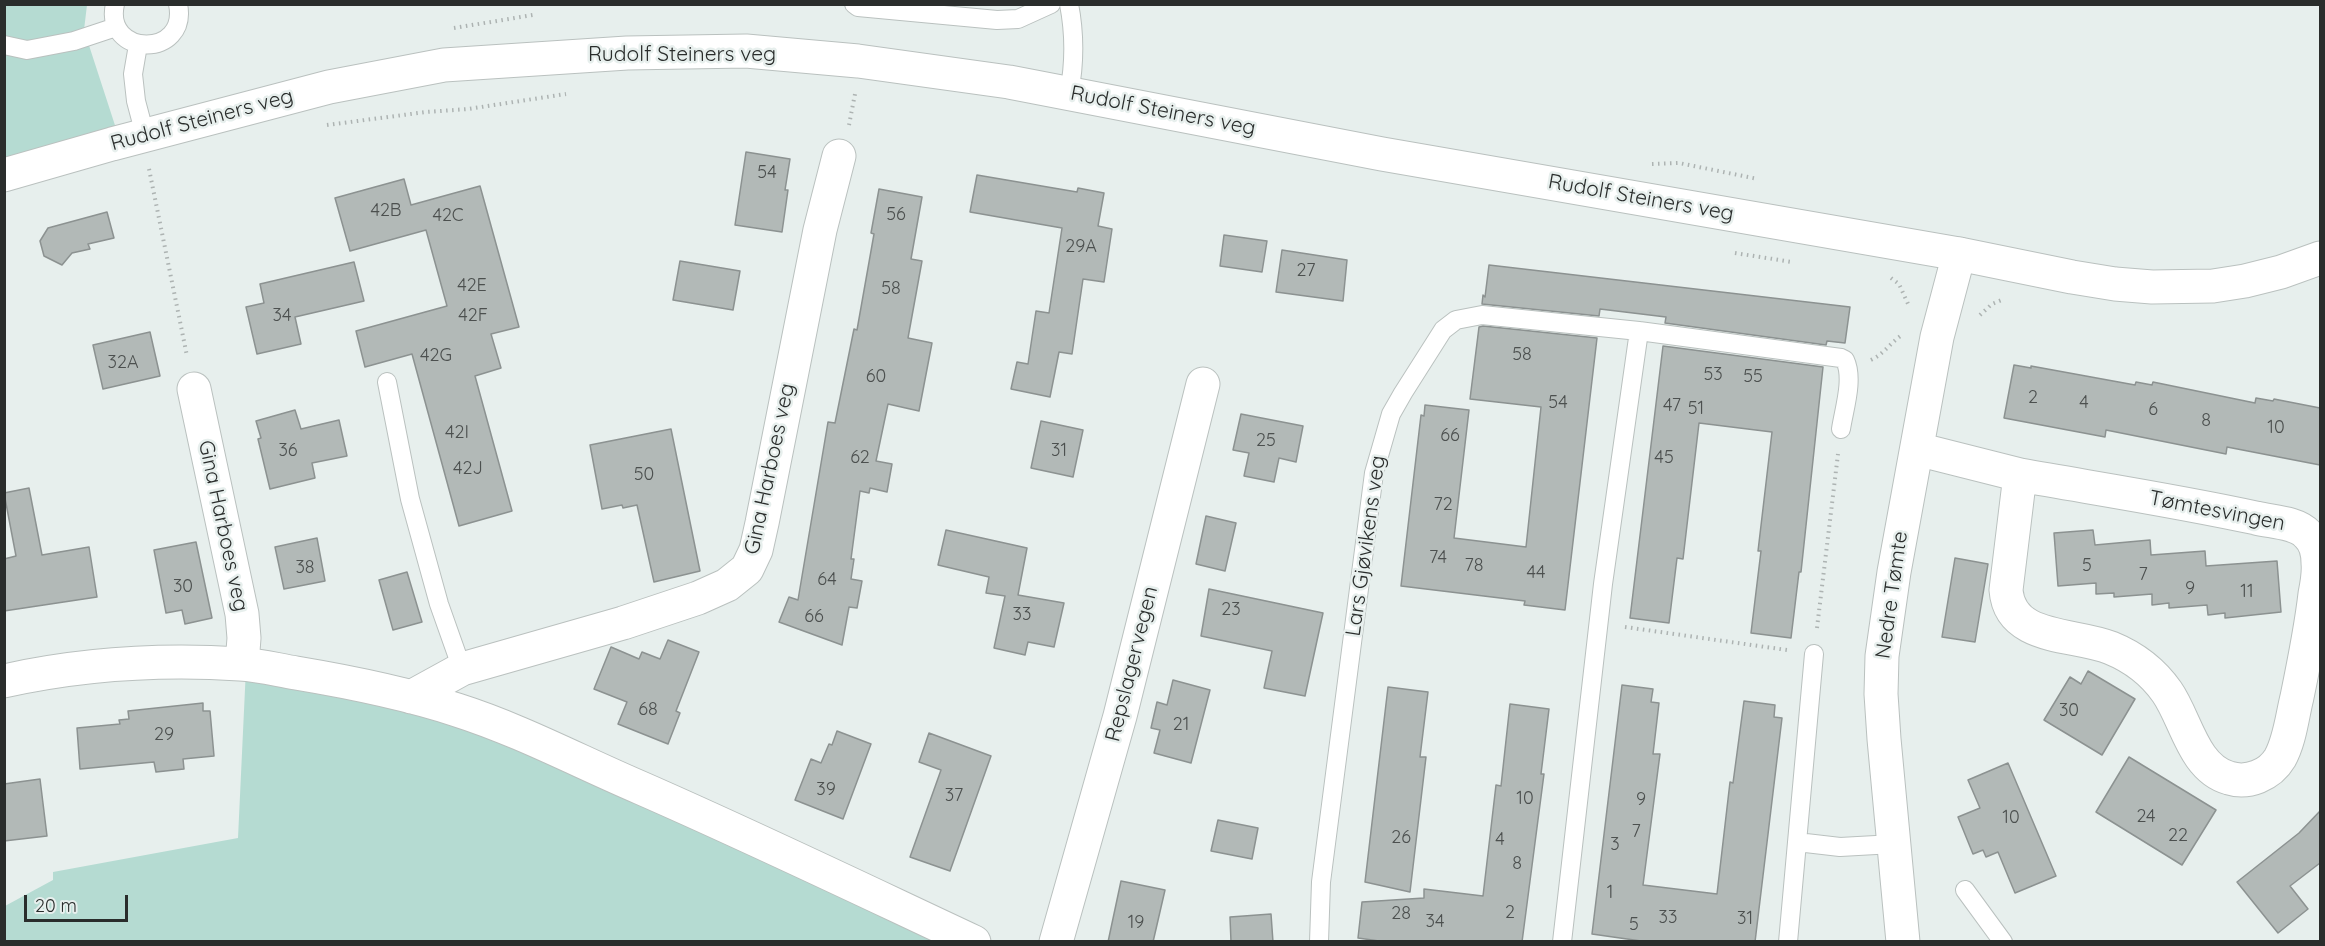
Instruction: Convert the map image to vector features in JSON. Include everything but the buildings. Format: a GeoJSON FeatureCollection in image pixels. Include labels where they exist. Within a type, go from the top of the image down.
{"type":"FeatureCollection","features":[{"type":"Feature","properties":{"kind":"street","name":"Rudolf Steiners veg"},"geometry":{"type":"LineString","coordinates":[[4,175],[328,87],[444,65],[627,53],[746,51],[858,61],[960,74],[1382,154],[1959,254],[2115,284],[2162,287],[2213,286],[2281,272],[2320,258]]}},
{"type":"Feature","properties":{"kind":"street","name":"Gina Harboes veg"},"geometry":{"type":"LineString","coordinates":[[411,697],[462,669],[623,623],[698,598],[728,585],[747,569],[756,550],[820,230],[839,156]]}},
{"type":"Feature","properties":{"kind":"street","name":"Nedre Tømte"},"geometry":{"type":"LineString","coordinates":[[1903,942],[1882,717],[1882,656],[1894,572],[1937,337],[1959,254]]}},
{"type":"Feature","properties":{"kind":"street","name":"Repslagervegen"},"geometry":{"type":"LineString","coordinates":[[1056,942],[1120,716],[1203,384]]}},
{"type":"Feature","properties":{"kind":"street","name":"Gina Harboes veg"},"geometry":{"type":"LineString","coordinates":[[194,389],[242,614],[244,638],[242,664]]}},
{"type":"Feature","properties":{"kind":"street","name":"Tømtesvingen"},"geometry":{"type":"LineString","coordinates":[[1917,449],[2020,475],[2231,513],[2296,527],[2307,533],[2316,549],[2319,566],[2311,632],[2287,739],[2279,758],[2271,768],[2263,774],[2244,780],[2229,778],[2218,773],[2208,766],[2197,750],[2167,692],[2142,666],[2109,647],[2039,630],[2023,624],[2014,616],[2007,601],[2006,590],[2020,475]]}},
{"type":"Feature","properties":{"kind":"street"},"geometry":{"type":"LineString","coordinates":[[4,681],[40,673],[101,667],[172,663],[242,664],[318,676],[411,697],[458,710],[505,727],[730,827],[974,942]]}},
{"type":"Feature","properties":{"kind":"lane"},"geometry":{"type":"LineString","coordinates":[[115,4],[113,13],[116,27],[126,38],[138,45],[151,45],[164,41],[174,32],[179,20],[178,4]]}},
{"type":"Feature","properties":{"kind":"lane"},"geometry":{"type":"LineString","coordinates":[[854,4],[858,7],[997,20],[1018,19],[1051,4]]}},
{"type":"Feature","properties":{"kind":"lane"},"geometry":{"type":"LineString","coordinates":[[1069,4],[1074,29],[1075,61],[1069,93]]}},
{"type":"Feature","properties":{"kind":"lane"},"geometry":{"type":"LineString","coordinates":[[4,45],[27,50],[74,42],[116,27]]}},
{"type":"Feature","properties":{"kind":"lane"},"geometry":{"type":"LineString","coordinates":[[138,45],[133,74],[136,101],[146,135]]}},
{"type":"Feature","properties":{"kind":"lane","name":"Lars Gjøvikens veg"},"geometry":{"type":"LineString","coordinates":[[1319,942],[1322,882],[1374,473],[1382,440],[1395,407],[1443,330],[1456,320],[1482,315],[1639,331],[1841,358],[1845,360],[1848,367]]}},
{"type":"Feature","properties":{"kind":"lane"},"geometry":{"type":"LineString","coordinates":[[1562,942],[1598,624],[1639,331]]}},
{"type":"Feature","properties":{"kind":"lane"},"geometry":{"type":"LineString","coordinates":[[1841,429],[1849,377],[1848,367]]}},
{"type":"Feature","properties":{"kind":"lane"},"geometry":{"type":"LineString","coordinates":[[387,382],[410,499],[438,604],[462,669]]}},
{"type":"Feature","properties":{"kind":"lane"},"geometry":{"type":"LineString","coordinates":[[1788,942],[1814,654]]}},
{"type":"Feature","properties":{"kind":"lane"},"geometry":{"type":"LineString","coordinates":[[1797,842],[1840,847],[1894,844]]}},
{"type":"Feature","properties":{"kind":"lane"},"geometry":{"type":"LineString","coordinates":[[1965,890],[2003,942]]}},
{"type":"Feature","properties":{"kind":"path"},"geometry":{"type":"LineString","coordinates":[[319,127],[426,112],[468,109],[576,92]]}},
{"type":"Feature","properties":{"kind":"path"},"geometry":{"type":"LineString","coordinates":[[844,93],[865,95]]}},
{"type":"Feature","properties":{"kind":"path"},"geometry":{"type":"LineString","coordinates":[[159,165],[148,168],[194,389]]}},
{"type":"Feature","properties":{"kind":"path"},"geometry":{"type":"LineString","coordinates":[[1734,252],[1801,264]]}},
{"type":"Feature","properties":{"kind":"path"},"geometry":{"type":"LineString","coordinates":[[1887,276],[1899,284],[1909,309]]}},
{"type":"Feature","properties":{"kind":"path"},"geometry":{"type":"LineString","coordinates":[[1848,367],[1874,359],[1884,353],[1901,336],[1910,333]]}},
{"type":"Feature","properties":{"kind":"path"},"geometry":{"type":"LineString","coordinates":[[1598,624],[1814,654],[1841,429]]}},
{"type":"Feature","properties":{"kind":"green space"},"geometry":{"type":"Polygon","coordinates":[[[5,5],[87,5],[84,30],[124,153],[5,189],[5,5]]]}},
{"type":"Feature","properties":{"kind":"green space"},"geometry":{"type":"Polygon","coordinates":[[[246,668],[434,715],[627,788],[947,942],[5,942],[5,906],[53,880],[53,872],[238,838],[246,668]]]}}]}
